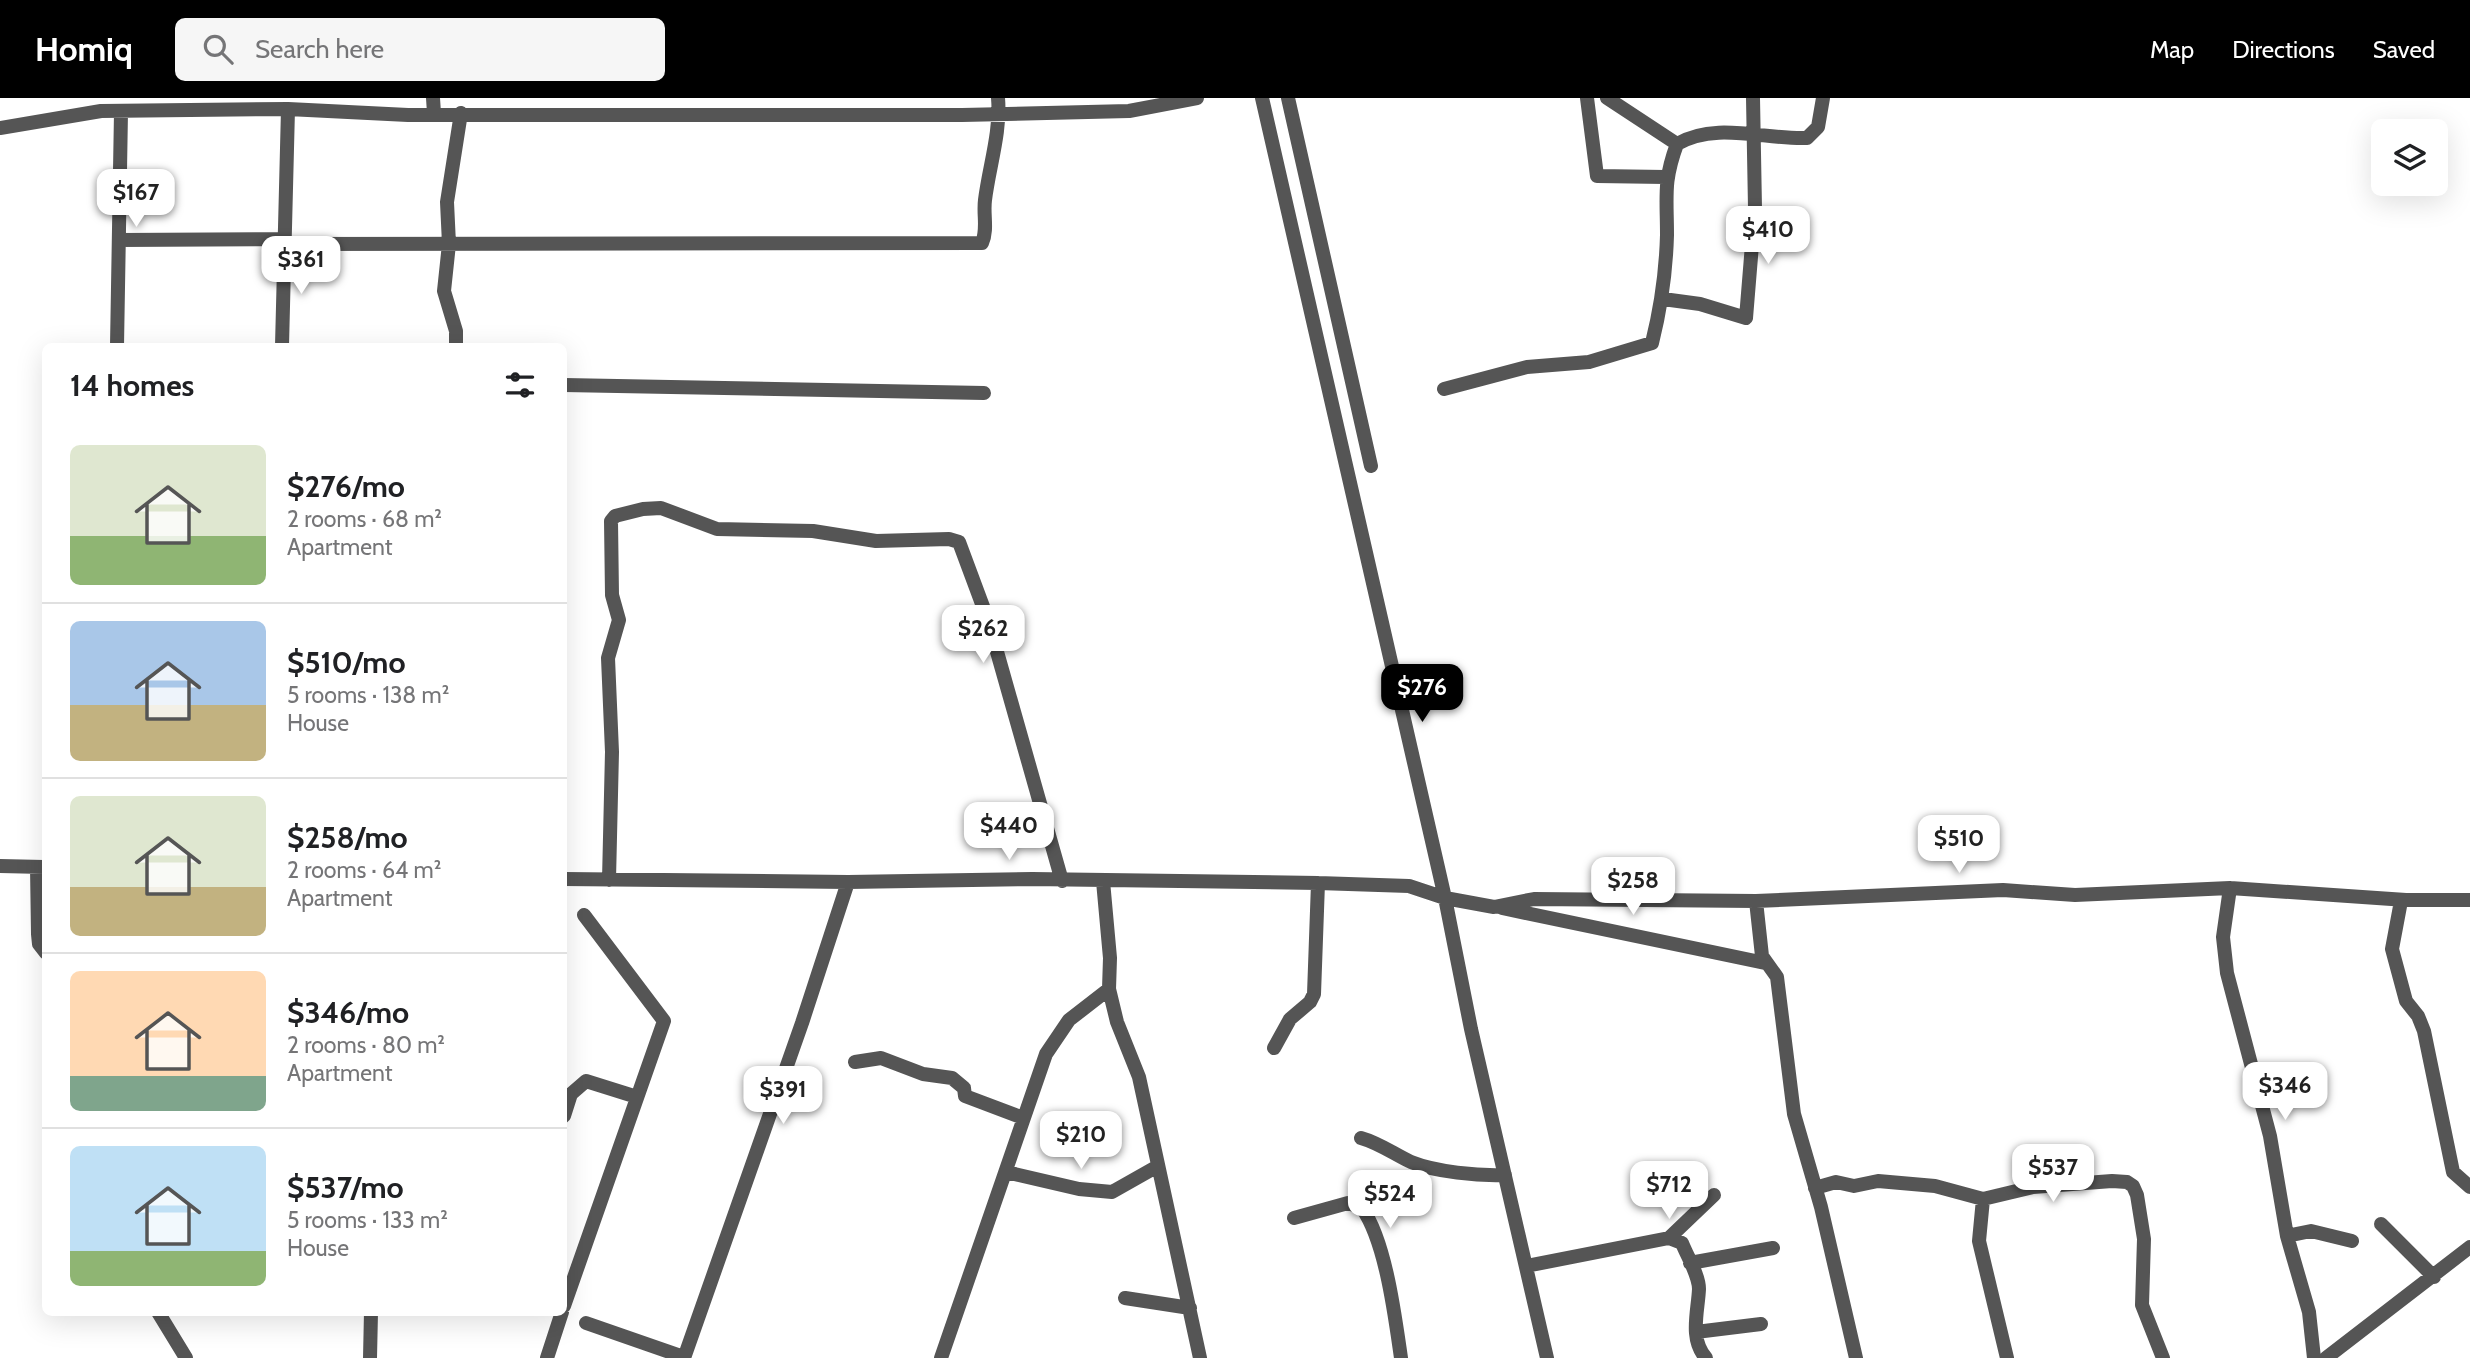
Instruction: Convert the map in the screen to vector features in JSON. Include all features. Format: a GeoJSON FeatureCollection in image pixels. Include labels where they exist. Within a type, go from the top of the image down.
{"type":"FeatureCollection","features":[{"type":"Feature","properties":{"kind":"street"},"geometry":{"type":"LineString","coordinates":[[0,128],[101,111],[288,108],[408,115],[433,105],[461,113],[998,105],[1129,111],[1197,98]]}},
{"type":"Feature","properties":{"kind":"street"},"geometry":{"type":"LineString","coordinates":[[1262,98],[1547,1358]]}},
{"type":"Feature","properties":{"kind":"street"},"geometry":{"type":"LineString","coordinates":[[1288,98],[1371,466]]}},
{"type":"Feature","properties":{"kind":"street"},"geometry":{"type":"LineString","coordinates":[[1587,98],[1597,176],[1665,177]]}},
{"type":"Feature","properties":{"kind":"street"},"geometry":{"type":"LineString","coordinates":[[1607,98],[1677,144]]}},
{"type":"Feature","properties":{"kind":"street"},"geometry":{"type":"LineString","coordinates":[[1663,299],[1700,304],[1746,318],[1755,208],[1753,98]]}},
{"type":"Feature","properties":{"kind":"street"},"geometry":{"type":"LineString","coordinates":[[1444,389],[1527,367],[1589,362],[1653,343],[1663,299],[1667,236],[1665,177],[1677,144],[1691,135],[1752,133],[1807,138],[1818,127],[1823,98]]}},
{"type":"Feature","properties":{"kind":"street"},"geometry":{"type":"LineString","coordinates":[[119,240],[449,244],[982,243],[985,235],[985,195],[998,105]]}},
{"type":"Feature","properties":{"kind":"street"},"geometry":{"type":"LineString","coordinates":[[282,343],[288,108]]}},
{"type":"Feature","properties":{"kind":"street"},"geometry":{"type":"LineString","coordinates":[[117,343],[121,111]]}},
{"type":"Feature","properties":{"kind":"street"},"geometry":{"type":"LineString","coordinates":[[456,343],[456,331],[444,291],[449,244],[447,202],[461,113]]}},
{"type":"Feature","properties":{"kind":"street"},"geometry":{"type":"LineString","coordinates":[[567,385],[984,393]]}},
{"type":"Feature","properties":{"kind":"street"},"geometry":{"type":"LineString","coordinates":[[609,880],[612,752],[608,658],[619,620],[612,595],[611,521],[615,516],[651,508],[717,529],[813,531],[876,541],[949,539],[959,542],[967,556],[988,620],[1062,881]]}},
{"type":"Feature","properties":{"kind":"street"},"geometry":{"type":"LineString","coordinates":[[0,866],[41,867],[38,934],[42,944]]}},
{"type":"Feature","properties":{"kind":"street"},"geometry":{"type":"LineString","coordinates":[[567,879],[848,882],[1032,879],[1409,886],[1445,898],[1765,962]]}},
{"type":"Feature","properties":{"kind":"street"},"geometry":{"type":"LineString","coordinates":[[1103,881],[1110,958],[1109,989],[1117,1023],[1139,1077],[1200,1358]]}},
{"type":"Feature","properties":{"kind":"street"},"geometry":{"type":"LineString","coordinates":[[586,1323],[684,1358],[848,882]]}},
{"type":"Feature","properties":{"kind":"street"},"geometry":{"type":"LineString","coordinates":[[1273,1048],[1290,1019],[1314,994],[1318,883]]}},
{"type":"Feature","properties":{"kind":"street"},"geometry":{"type":"LineString","coordinates":[[1494,906],[1534,899],[1756,901],[2003,890],[2075,895],[2230,888],[2406,900],[2470,900]]}},
{"type":"Feature","properties":{"kind":"street"},"geometry":{"type":"LineString","coordinates":[[2230,888],[2223,937],[2227,973],[2270,1136],[2287,1236],[2309,1312],[2314,1358]]}},
{"type":"Feature","properties":{"kind":"street"},"geometry":{"type":"LineString","coordinates":[[2406,900],[2401,901],[2392,948],[2406,1001],[2418,1016],[2424,1031],[2453,1172],[2470,1187]]}},
{"type":"Feature","properties":{"kind":"street"},"geometry":{"type":"LineString","coordinates":[[1756,901],[1765,962],[1777,977],[1794,1114],[1815,1188],[1856,1358]]}},
{"type":"Feature","properties":{"kind":"street"},"geometry":{"type":"LineString","coordinates":[[567,1297],[664,1021],[584,915]]}},
{"type":"Feature","properties":{"kind":"street"},"geometry":{"type":"LineString","coordinates":[[941,1358],[1046,1054],[1069,1020],[1109,989]]}},
{"type":"Feature","properties":{"kind":"street"},"geometry":{"type":"LineString","coordinates":[[855,1062],[881,1058],[923,1074],[952,1078],[964,1088],[965,1096],[1023,1118]]}},
{"type":"Feature","properties":{"kind":"street"},"geometry":{"type":"LineString","coordinates":[[567,1107],[571,1094],[586,1081],[637,1097]]}},
{"type":"Feature","properties":{"kind":"street"},"geometry":{"type":"LineString","coordinates":[[1361,1138],[1375,1142],[1415,1163],[1474,1177],[1505,1175]]}},
{"type":"Feature","properties":{"kind":"street"},"geometry":{"type":"LineString","coordinates":[[1006,1172],[1049,1179],[1079,1189],[1112,1192],[1158,1166]]}},
{"type":"Feature","properties":{"kind":"street"},"geometry":{"type":"LineString","coordinates":[[1815,1188],[1836,1182],[1854,1186],[1878,1181],[1935,1186],[1983,1199],[2034,1187],[2117,1180],[2133,1186],[2144,1239],[2142,1305],[2162,1358]]}},
{"type":"Feature","properties":{"kind":"street"},"geometry":{"type":"LineString","coordinates":[[1669,1238],[1714,1195]]}},
{"type":"Feature","properties":{"kind":"street"},"geometry":{"type":"LineString","coordinates":[[1983,1199],[1979,1241],[2007,1358]]}},
{"type":"Feature","properties":{"kind":"street"},"geometry":{"type":"LineString","coordinates":[[1294,1218],[1348,1203],[1359,1205],[1365,1212],[1387,1276],[1396,1316],[1401,1358]]}},
{"type":"Feature","properties":{"kind":"street"},"geometry":{"type":"LineString","coordinates":[[2381,1224],[2434,1277]]}},
{"type":"Feature","properties":{"kind":"street"},"geometry":{"type":"LineString","coordinates":[[2287,1236],[2311,1231],[2351,1241]]}},
{"type":"Feature","properties":{"kind":"street"},"geometry":{"type":"LineString","coordinates":[[1526,1266],[1669,1238],[1682,1243],[1699,1287],[1696,1332],[1699,1350],[1706,1358]]}},
{"type":"Feature","properties":{"kind":"street"},"geometry":{"type":"LineString","coordinates":[[2326,1358],[2470,1247]]}},
{"type":"Feature","properties":{"kind":"street"},"geometry":{"type":"LineString","coordinates":[[1690,1263],[1773,1248]]}},
{"type":"Feature","properties":{"kind":"street"},"geometry":{"type":"LineString","coordinates":[[1125,1298],[1190,1308]]}},
{"type":"Feature","properties":{"kind":"street"},"geometry":{"type":"LineString","coordinates":[[161,1316],[186,1358]]}},
{"type":"Feature","properties":{"kind":"street"},"geometry":{"type":"LineString","coordinates":[[370,1358],[371,1316]]}},
{"type":"Feature","properties":{"kind":"street"},"geometry":{"type":"LineString","coordinates":[[547,1358],[561,1316]]}},
{"type":"Feature","properties":{"kind":"street"},"geometry":{"type":"LineString","coordinates":[[1696,1332],[1761,1324]]}}]}
